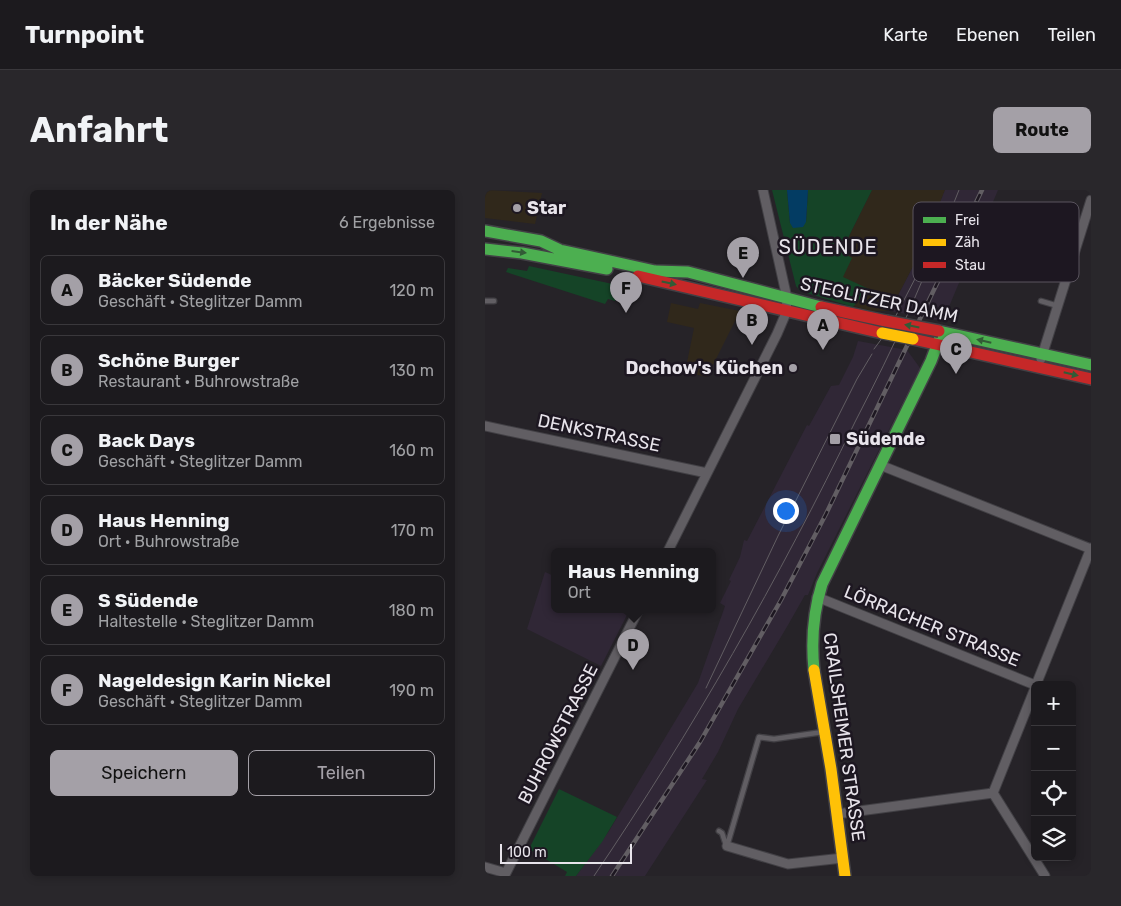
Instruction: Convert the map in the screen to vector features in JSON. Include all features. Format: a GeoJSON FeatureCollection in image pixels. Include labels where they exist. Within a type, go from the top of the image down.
{"type":"FeatureCollection","features":[{"type":"Feature","properties":{"kind":"main road","name":"STEGLITZER DAMM"},"geometry":{"type":"LineString","coordinates":[[485,231],[541,241],[560,250],[655,271],[688,272],[868,318],[1091,365]]}},
{"type":"Feature","properties":{"kind":"main road","name":"STEGLITZER DAMM"},"geometry":{"type":"LineString","coordinates":[[490,249],[577,263],[692,288],[786,313],[934,343],[1091,379]]}},
{"type":"Feature","properties":{"kind":"main road","name":"CRAILSHEIMER STRASSE"},"geometry":{"type":"LineString","coordinates":[[845,876],[826,731],[812,648],[813,613],[817,597],[931,361],[934,343],[941,332]]}},
{"type":"Feature","properties":{"kind":"street"},"geometry":{"type":"LineString","coordinates":[[670,548],[786,313],[787,298],[763,190]]}},
{"type":"Feature","properties":{"kind":"street"},"geometry":{"type":"LineString","coordinates":[[1079,239],[1091,200]]}},
{"type":"Feature","properties":{"kind":"street"},"geometry":{"type":"LineString","coordinates":[[1039,367],[1065,282]]}},
{"type":"Feature","properties":{"kind":"street","name":"DENKSTRASSE"},"geometry":{"type":"LineString","coordinates":[[485,426],[707,473]]}},
{"type":"Feature","properties":{"kind":"street"},"geometry":{"type":"LineString","coordinates":[[880,465],[1091,548],[1037,681]]}},
{"type":"Feature","properties":{"kind":"street","name":"LÖRRACHER STRASSE"},"geometry":{"type":"LineString","coordinates":[[817,597],[1031,684]]}},
{"type":"Feature","properties":{"kind":"street","name":"BUHROWSTRASSE"},"geometry":{"type":"LineString","coordinates":[[485,867],[506,873],[637,613]]}},
{"type":"Feature","properties":{"kind":"street"},"geometry":{"type":"LineString","coordinates":[[993,792],[1031,696]]}},
{"type":"Feature","properties":{"kind":"street"},"geometry":{"type":"LineString","coordinates":[[837,814],[993,792]]}},
{"type":"Feature","properties":{"kind":"street"},"geometry":{"type":"LineString","coordinates":[[993,792],[1045,876]]}},
{"type":"Feature","properties":{"kind":"street"},"geometry":{"type":"LineString","coordinates":[[727,846],[788,864],[843,858]]}},
{"type":"Feature","properties":{"kind":"lane","name":"STEGLITZER DAMM"},"geometry":{"type":"LineString","coordinates":[[490,249],[498,233]]}},
{"type":"Feature","properties":{"kind":"lane"},"geometry":{"type":"LineString","coordinates":[[745,301],[748,288]]}},
{"type":"Feature","properties":{"kind":"lane"},"geometry":{"type":"LineString","coordinates":[[485,301],[494,301]]}},
{"type":"Feature","properties":{"kind":"lane"},"geometry":{"type":"LineString","coordinates":[[1041,301],[1058,306]]}},
{"type":"Feature","properties":{"kind":"lane"},"geometry":{"type":"LineString","coordinates":[[859,328],[868,318]]}},
{"type":"Feature","properties":{"kind":"lane"},"geometry":{"type":"LineString","coordinates":[[727,846],[759,737],[773,739],[826,731]]}},
{"type":"Feature","properties":{"kind":"lane"},"geometry":{"type":"LineString","coordinates":[[719,831],[722,832],[727,846]]}},
{"type":"Feature","properties":{"kind":"shaded area"},"geometry":{"type":"Polygon","coordinates":[[[485,190],[542,193],[535,224],[485,218],[485,190]]]}},
{"type":"Feature","properties":{"kind":"shaded area"},"geometry":{"type":"Polygon","coordinates":[[[872,190],[945,190],[940,202],[913,202],[913,267],[890,311],[871,311],[819,297],[872,190]]]}},
{"type":"Feature","properties":{"kind":"shaded area"},"geometry":{"type":"Polygon","coordinates":[[[945,190],[998,190],[993,202],[940,202],[945,190]]]}},
{"type":"Feature","properties":{"kind":"shaded area"},"geometry":{"type":"Polygon","coordinates":[[[913,267],[913,282],[959,282],[943,321],[890,311],[913,267]]]}},
{"type":"Feature","properties":{"kind":"shaded area"},"geometry":{"type":"Polygon","coordinates":[[[671,303],[698,309],[700,303],[740,311],[707,377],[685,372],[694,328],[667,322],[671,303]]]}},
{"type":"Feature","properties":{"kind":"shaded area"},"geometry":{"type":"Polygon","coordinates":[[[858,341],[907,350],[920,368],[817,573],[808,595],[805,595],[738,709],[718,752],[702,779],[707,780],[645,876],[576,876],[609,831],[698,683],[725,606],[720,603],[731,581],[729,580],[740,557],[744,540],[747,541],[807,425],[809,426],[831,386],[839,385],[853,357],[858,341]]]}},
{"type":"Feature","properties":{"kind":"shaded area"},"geometry":{"type":"Polygon","coordinates":[[[545,572],[551,575],[551,613],[623,613],[627,615],[601,666],[527,629],[545,572]]]}},
{"type":"Feature","properties":{"kind":"green space"},"geometry":{"type":"Polygon","coordinates":[[[772,190],[787,190],[790,223],[806,222],[808,190],[872,190],[841,252],[852,258],[843,277],[869,289],[853,307],[800,291],[796,286],[772,190]]]}},
{"type":"Feature","properties":{"kind":"green space"},"geometry":{"type":"Polygon","coordinates":[[[529,266],[622,286],[615,301],[608,299],[605,304],[506,272],[508,268],[527,271],[529,266]]]}},
{"type":"Feature","properties":{"kind":"green space"},"geometry":{"type":"Polygon","coordinates":[[[559,789],[617,817],[602,842],[576,876],[565,876],[567,872],[529,849],[559,789]]]}},
{"type":"Feature","properties":{"kind":"water"},"geometry":{"type":"Polygon","coordinates":[[[787,190],[808,190],[806,222],[803,227],[793,228],[790,223],[787,190]]]}},
{"type":"Feature","properties":{"kind":"tram line"},"geometry":{"type":"LineString","coordinates":[[954,202],[959,190]]}},
{"type":"Feature","properties":{"kind":"tram line"},"geometry":{"type":"LineString","coordinates":[[874,349],[889,329],[913,282]]}},
{"type":"Feature","properties":{"kind":"tram line"},"geometry":{"type":"LineString","coordinates":[[594,876],[665,766],[733,654],[826,481],[922,282]]}},
{"type":"Feature","properties":{"kind":"tram line"},"geometry":{"type":"LineString","coordinates":[[706,688],[778,536],[857,379],[872,354]]}},
{"type":"Feature","properties":{"kind":"railway"},"geometry":{"type":"LineString","coordinates":[[976,202],[982,190]]}},
{"type":"Feature","properties":{"kind":"railway"},"geometry":{"type":"LineString","coordinates":[[612,876],[700,742],[781,600],[826,514],[938,282]]}},
{"type":"Feature","properties":{"kind":"traffic: fast"},"geometry":{"type":"LineString","coordinates":[[485,231],[541,241],[560,250],[655,271],[688,272],[821,307]]}},
{"type":"Feature","properties":{"kind":"traffic: fast"},"geometry":{"type":"LineString","coordinates":[[485,249],[522,253],[607,269]]}},
{"type":"Feature","properties":{"kind":"traffic: fast"},"geometry":{"type":"LineString","coordinates":[[939,331],[1091,365]]}},
{"type":"Feature","properties":{"kind":"traffic: fast"},"geometry":{"type":"LineString","coordinates":[[814,670],[813,627],[822,584],[931,361],[942,332]]}},
{"type":"Feature","properties":{"kind":"traffic: slow"},"geometry":{"type":"LineString","coordinates":[[882,333],[913,339]]}},
{"type":"Feature","properties":{"kind":"traffic: slow"},"geometry":{"type":"LineString","coordinates":[[814,670],[831,769],[845,876]]}},
{"type":"Feature","properties":{"kind":"traffic: jam"},"geometry":{"type":"LineString","coordinates":[[638,276],[882,333]]}},
{"type":"Feature","properties":{"kind":"traffic: jam"},"geometry":{"type":"LineString","coordinates":[[821,307],[886,321]]}},
{"type":"Feature","properties":{"kind":"traffic: jam"},"geometry":{"type":"LineString","coordinates":[[886,321],[939,331]]}},
{"type":"Feature","properties":{"kind":"traffic: jam"},"geometry":{"type":"LineString","coordinates":[[913,339],[1091,379]]}},
{"type":"Feature","properties":{"kind":"place","name":"Star"},"geometry":{"type":"Point","coordinates":[517,208]}},
{"type":"Feature","properties":{"kind":"place","name":"S Südende"},"geometry":{"type":"Point","coordinates":[743,278]}},
{"type":"Feature","properties":{"kind":"place","name":"Nageldesign Karin Nickel"},"geometry":{"type":"Point","coordinates":[626,313]}},
{"type":"Feature","properties":{"kind":"place","name":"Schöne Burger"},"geometry":{"type":"Point","coordinates":[752,345]}},
{"type":"Feature","properties":{"kind":"place","name":"Bäcker Südende"},"geometry":{"type":"Point","coordinates":[823,350]}},
{"type":"Feature","properties":{"kind":"place","name":"Dochow's Küchen"},"geometry":{"type":"Point","coordinates":[793,368]}},
{"type":"Feature","properties":{"kind":"place","name":"Back Days"},"geometry":{"type":"Point","coordinates":[956,374]}},
{"type":"Feature","properties":{"kind":"place","name":"Südende"},"geometry":{"type":"Point","coordinates":[835,439]}},
{"type":"Feature","properties":{"kind":"place","name":"Haus Henning"},"geometry":{"type":"Point","coordinates":[633,670]}},
{"type":"Feature","properties":{"kind":"district","name":"SÜDENDE"},"geometry":{"type":"Point","coordinates":[828,247]}}]}
